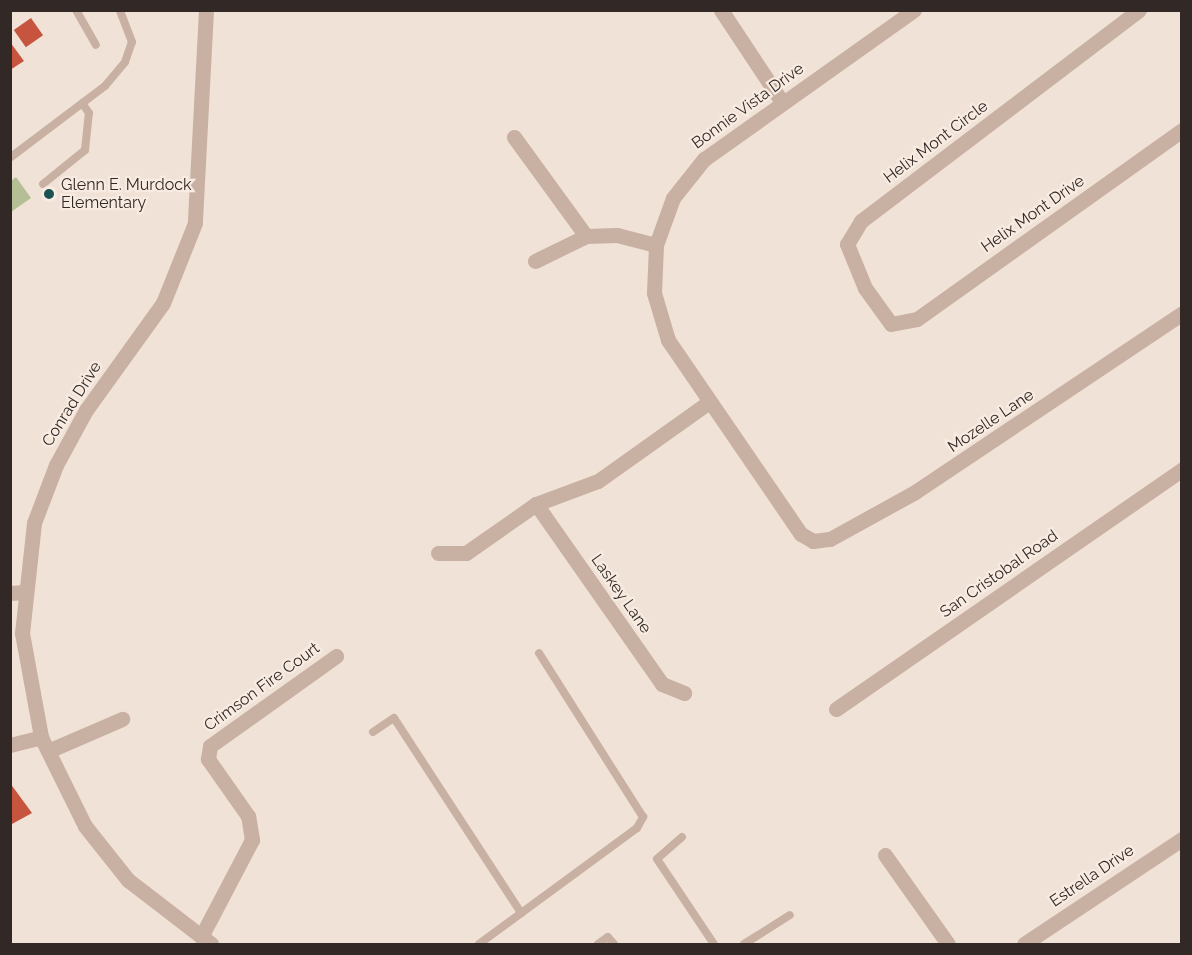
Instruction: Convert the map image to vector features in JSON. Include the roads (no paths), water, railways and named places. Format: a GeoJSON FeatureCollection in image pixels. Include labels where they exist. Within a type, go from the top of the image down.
{"type":"FeatureCollection","features":[{"type":"Feature","properties":{"kind":"street","name":"Conrad Drive"},"geometry":{"type":"LineString","coordinates":[[206,10],[195,223],[163,303],[86,410],[56,465],[34,522],[17,592],[22,633],[44,744],[85,826],[128,880],[206,941]]}},
{"type":"Feature","properties":{"kind":"street"},"geometry":{"type":"LineString","coordinates":[[721,10],[782,102]]}},
{"type":"Feature","properties":{"kind":"street","name":"Bonnie Vista Drive"},"geometry":{"type":"LineString","coordinates":[[813,541],[801,534],[709,402],[662,325],[653,277],[656,245],[670,205],[693,171],[782,102],[914,10]]}},
{"type":"Feature","properties":{"kind":"street","name":"Helix Mont Circle"},"geometry":{"type":"LineString","coordinates":[[905,325],[884,319],[865,288],[847,244],[861,221],[1140,10]]}},
{"type":"Feature","properties":{"kind":"street","name":"Helix Mont Drive"},"geometry":{"type":"LineString","coordinates":[[905,325],[1182,130]]}},
{"type":"Feature","properties":{"kind":"street"},"geometry":{"type":"LineString","coordinates":[[514,137],[586,236]]}},
{"type":"Feature","properties":{"kind":"street"},"geometry":{"type":"LineString","coordinates":[[535,261],[586,236],[617,235],[656,245]]}},
{"type":"Feature","properties":{"kind":"street","name":"Mozelle Lane"},"geometry":{"type":"LineString","coordinates":[[813,541],[830,539],[915,492],[1182,313]]}},
{"type":"Feature","properties":{"kind":"street"},"geometry":{"type":"LineString","coordinates":[[438,553],[466,553],[536,504],[598,481],[709,402]]}},
{"type":"Feature","properties":{"kind":"street","name":"San Cristobal Road"},"geometry":{"type":"LineString","coordinates":[[836,709],[1182,469]]}},
{"type":"Feature","properties":{"kind":"street","name":"Laskey Lane"},"geometry":{"type":"LineString","coordinates":[[536,504],[662,684],[684,693]]}},
{"type":"Feature","properties":{"kind":"street","name":"Crimson Fire Court"},"geometry":{"type":"LineString","coordinates":[[206,941],[252,840],[248,816],[208,759],[210,746],[336,656]]}},
{"type":"Feature","properties":{"kind":"street"},"geometry":{"type":"LineString","coordinates":[[10,745],[44,744],[122,719]]}},
{"type":"Feature","properties":{"kind":"street","name":"Estrella Drive"},"geometry":{"type":"LineString","coordinates":[[1024,945],[1182,839]]}},
{"type":"Feature","properties":{"kind":"street"},"geometry":{"type":"LineString","coordinates":[[885,855],[948,945]]}},
{"type":"Feature","properties":{"kind":"lane"},"geometry":{"type":"LineString","coordinates":[[76,10],[96,45]]}},
{"type":"Feature","properties":{"kind":"lane"},"geometry":{"type":"LineString","coordinates":[[11,158],[82,103],[131,53],[131,36],[120,10]]}},
{"type":"Feature","properties":{"kind":"lane"},"geometry":{"type":"LineString","coordinates":[[43,183],[85,150],[89,113],[82,103]]}},
{"type":"Feature","properties":{"kind":"lane"},"geometry":{"type":"LineString","coordinates":[[479,945],[637,828],[643,817],[539,653]]}},
{"type":"Feature","properties":{"kind":"lane"},"geometry":{"type":"LineString","coordinates":[[373,732],[394,718],[521,913]]}},
{"type":"Feature","properties":{"kind":"lane"},"geometry":{"type":"LineString","coordinates":[[682,837],[657,858],[714,945]]}},
{"type":"Feature","properties":{"kind":"lane"},"geometry":{"type":"LineString","coordinates":[[744,945],[790,915]]}},
{"type":"Feature","properties":{"kind":"lane"},"geometry":{"type":"LineString","coordinates":[[598,945],[608,937],[614,945]]}},
{"type":"Feature","properties":{"kind":"place","name":"Glenn E. Murdock Elementary"},"geometry":{"type":"Point","coordinates":[49,194]}}]}
